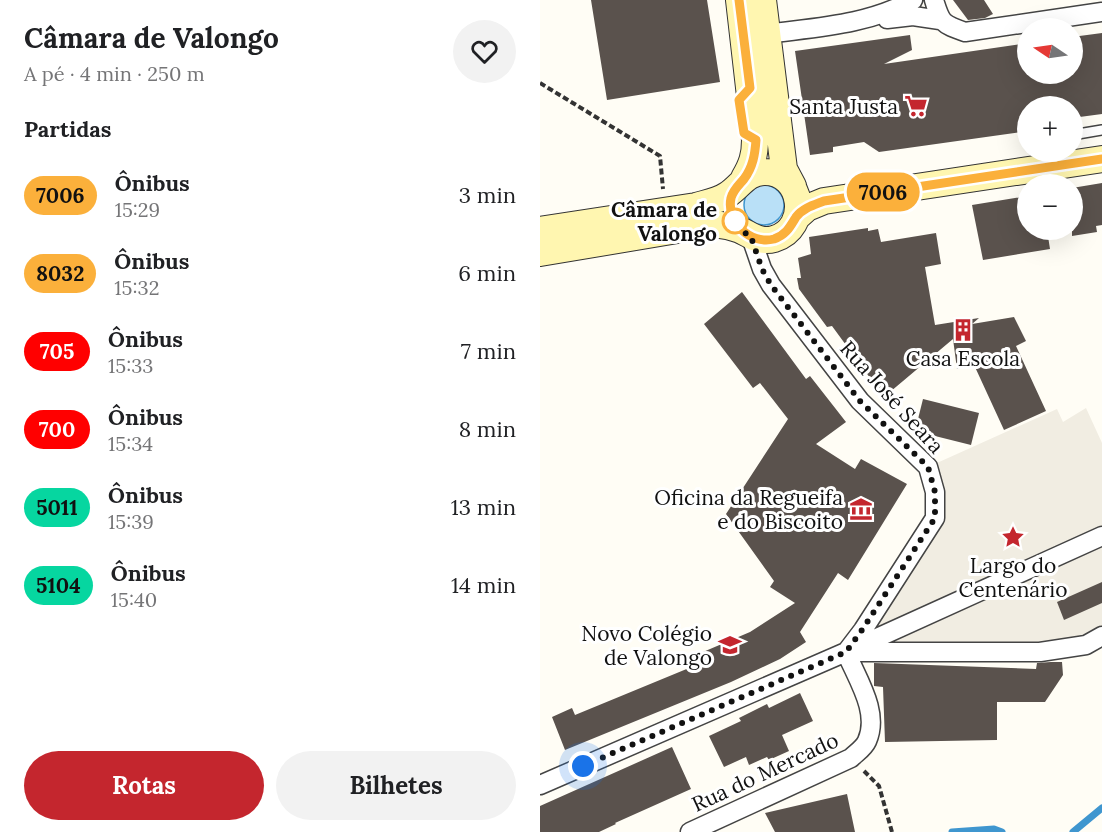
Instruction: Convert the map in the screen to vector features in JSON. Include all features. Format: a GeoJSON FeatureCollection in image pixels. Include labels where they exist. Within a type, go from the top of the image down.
{"type":"FeatureCollection","features":[{"type":"Feature","properties":{"kind":"main road"},"geometry":{"type":"LineString","coordinates":[[739,0],[745,94],[750,136],[755,154],[752,166],[731,198],[731,210],[735,221],[746,234]]}},
{"type":"Feature","properties":{"kind":"main road"},"geometry":{"type":"LineString","coordinates":[[540,253],[699,225],[726,225],[762,240],[774,239],[784,234],[792,226],[799,206],[797,195],[784,169],[763,0]]}},
{"type":"Feature","properties":{"kind":"main road"},"geometry":{"type":"LineString","coordinates":[[1083,147],[1102,144]]}},
{"type":"Feature","properties":{"kind":"main road"},"geometry":{"type":"LineString","coordinates":[[540,230],[696,206],[721,198],[754,173],[765,171],[785,178],[793,186],[825,187],[1017,156]]}},
{"type":"Feature","properties":{"kind":"main road"},"geometry":{"type":"LineString","coordinates":[[797,217],[807,208],[824,201],[1102,159]]}},
{"type":"Feature","properties":{"kind":"street"},"geometry":{"type":"LineString","coordinates":[[856,22],[897,9],[913,0]]}},
{"type":"Feature","properties":{"kind":"street"},"geometry":{"type":"LineString","coordinates":[[934,0],[940,20]]}},
{"type":"Feature","properties":{"kind":"street"},"geometry":{"type":"LineString","coordinates":[[767,34],[913,16],[940,20],[951,28],[965,32],[1102,12]]}},
{"type":"Feature","properties":{"kind":"street","name":"Rua José Seara"},"geometry":{"type":"LineString","coordinates":[[746,234],[771,285],[860,401],[928,467],[935,492],[935,518],[846,652]]}},
{"type":"Feature","properties":{"kind":"street"},"geometry":{"type":"LineString","coordinates":[[540,785],[846,652],[1102,536]]}},
{"type":"Feature","properties":{"kind":"street"},"geometry":{"type":"LineString","coordinates":[[846,652],[1040,652],[1086,645],[1102,636]]}},
{"type":"Feature","properties":{"kind":"street","name":"Rua do Mercado"},"geometry":{"type":"LineString","coordinates":[[690,832],[851,758],[866,744],[871,726],[867,701],[846,652]]}},
{"type":"Feature","properties":{"kind":"lane"},"geometry":{"type":"LineString","coordinates":[[1083,133],[1102,130]]}},
{"type":"Feature","properties":{"kind":"path"},"geometry":{"type":"LineString","coordinates":[[540,83],[660,156],[663,192]]}},
{"type":"Feature","properties":{"kind":"path"},"geometry":{"type":"LineString","coordinates":[[851,758],[879,786],[892,832]]}},
{"type":"Feature","properties":{"kind":"shaded area","name":"Largo do Centenário"},"geometry":{"type":"Polygon","coordinates":[[[1086,408],[1102,443],[1102,636],[1086,645],[846,652],[935,518],[928,467],[1057,409],[1063,422],[1086,408]]]}},
{"type":"Feature","properties":{"kind":"water"},"geometry":{"type":"Polygon","coordinates":[[[764,185],[772,186],[778,191],[783,197],[783,213],[778,219],[772,224],[764,225],[756,224],[750,219],[745,213],[744,205],[745,197],[750,191],[756,186],[764,185]]]}},
{"type":"Feature","properties":{"kind":"building"},"geometry":{"type":"Polygon","coordinates":[[[591,0],[707,0],[720,82],[607,100],[591,0]]]}},
{"type":"Feature","properties":{"kind":"building"},"geometry":{"type":"Polygon","coordinates":[[[953,0],[984,0],[993,14],[985,18],[968,20],[953,0]]]}},
{"type":"Feature","properties":{"kind":"building"},"geometry":{"type":"Polygon","coordinates":[[[1102,33],[1102,114],[1083,117],[1083,96],[1017,96],[1017,133],[879,152],[864,142],[833,147],[833,152],[810,155],[795,51],[910,35],[912,50],[884,64],[1017,45],[1017,84],[1083,84],[1083,36],[1102,33]]]}},
{"type":"Feature","properties":{"kind":"building"},"geometry":{"type":"Polygon","coordinates":[[[1102,183],[1102,225],[1096,226],[1097,232],[1083,234],[1083,186],[1102,183]]]}},
{"type":"Feature","properties":{"kind":"building"},"geometry":{"type":"Polygon","coordinates":[[[1017,198],[1017,240],[1049,240],[1050,249],[983,260],[972,205],[1017,198]]]}},
{"type":"Feature","properties":{"kind":"building"},"geometry":{"type":"Polygon","coordinates":[[[868,228],[868,231],[878,229],[881,242],[936,233],[941,264],[925,267],[935,325],[979,318],[972,324],[1014,317],[1026,341],[1016,346],[1046,411],[1004,430],[975,367],[957,369],[953,339],[884,397],[832,326],[827,327],[799,289],[797,278],[801,278],[798,258],[811,254],[809,237],[868,228]]]}},
{"type":"Feature","properties":{"kind":"building"},"geometry":{"type":"Polygon","coordinates":[[[742,292],[806,379],[810,376],[846,422],[816,444],[855,469],[861,459],[907,484],[848,580],[838,573],[800,632],[806,642],[780,659],[731,682],[565,750],[552,717],[572,708],[575,715],[706,661],[703,652],[750,632],[795,603],[770,587],[774,581],[726,514],[788,419],[760,383],[753,388],[704,324],[742,292]]]}},
{"type":"Feature","properties":{"kind":"building"},"geometry":{"type":"Polygon","coordinates":[[[923,399],[979,413],[971,445],[915,431],[923,399]]]}},
{"type":"Feature","properties":{"kind":"building"},"geometry":{"type":"Polygon","coordinates":[[[1102,582],[1102,603],[1064,620],[1057,602],[1102,582]]]}},
{"type":"Feature","properties":{"kind":"building"},"geometry":{"type":"Polygon","coordinates":[[[1062,662],[1063,675],[1045,702],[997,702],[997,740],[885,742],[883,687],[874,686],[874,663],[1036,669],[1037,663],[1062,662]]]}},
{"type":"Feature","properties":{"kind":"building"},"geometry":{"type":"Polygon","coordinates":[[[800,693],[813,721],[782,735],[789,751],[769,760],[767,757],[749,765],[746,757],[724,767],[709,736],[741,721],[739,718],[767,704],[769,708],[800,693]]]}},
{"type":"Feature","properties":{"kind":"building"},"geometry":{"type":"Polygon","coordinates":[[[672,747],[691,789],[599,832],[540,832],[540,806],[672,747]]]}},
{"type":"Feature","properties":{"kind":"building"},"geometry":{"type":"Polygon","coordinates":[[[847,794],[855,832],[775,832],[765,813],[847,794]]]}},
{"type":"Feature","properties":{"kind":"waterway"},"geometry":{"type":"LineString","coordinates":[[1073,832],[1102,808]]}},
{"type":"Feature","properties":{"kind":"waterway"},"geometry":{"type":"LineString","coordinates":[[952,832],[994,829],[1002,832]]}},
{"type":"Feature","properties":{"kind":"bus line","name":"7006"},"geometry":{"type":"LineString","coordinates":[[739,0],[750,88],[739,100],[744,133],[756,140],[752,166],[736,187],[731,198],[731,210],[741,230],[751,237],[762,240],[774,239],[784,234],[807,208],[824,201],[1102,159]]}},
{"type":"Feature","properties":{"kind":"place","name":"Santa Justa"},"geometry":{"type":"Point","coordinates":[916,106]}},
{"type":"Feature","properties":{"kind":"place","name":"Câmara de Valongo"},"geometry":{"type":"Point","coordinates":[735,221]}},
{"type":"Feature","properties":{"kind":"place","name":"Casa Escola"},"geometry":{"type":"Point","coordinates":[963,330]}},
{"type":"Feature","properties":{"kind":"place","name":"Oficina da Regueifa e do Biscoito"},"geometry":{"type":"Point","coordinates":[861,509]}},
{"type":"Feature","properties":{"kind":"place","name":"Largo do Centenário"},"geometry":{"type":"Point","coordinates":[1013,537]}},
{"type":"Feature","properties":{"kind":"place","name":"Novo Colégio de Valongo"},"geometry":{"type":"Point","coordinates":[730,645]}},
{"type":"Feature","properties":{"kind":"route"},"geometry":{"type":"LineString","coordinates":[[583,766],[846,652],[935,518],[935,492],[928,467],[860,401],[771,285],[762,269],[751,237],[741,230],[735,221]]}}]}
